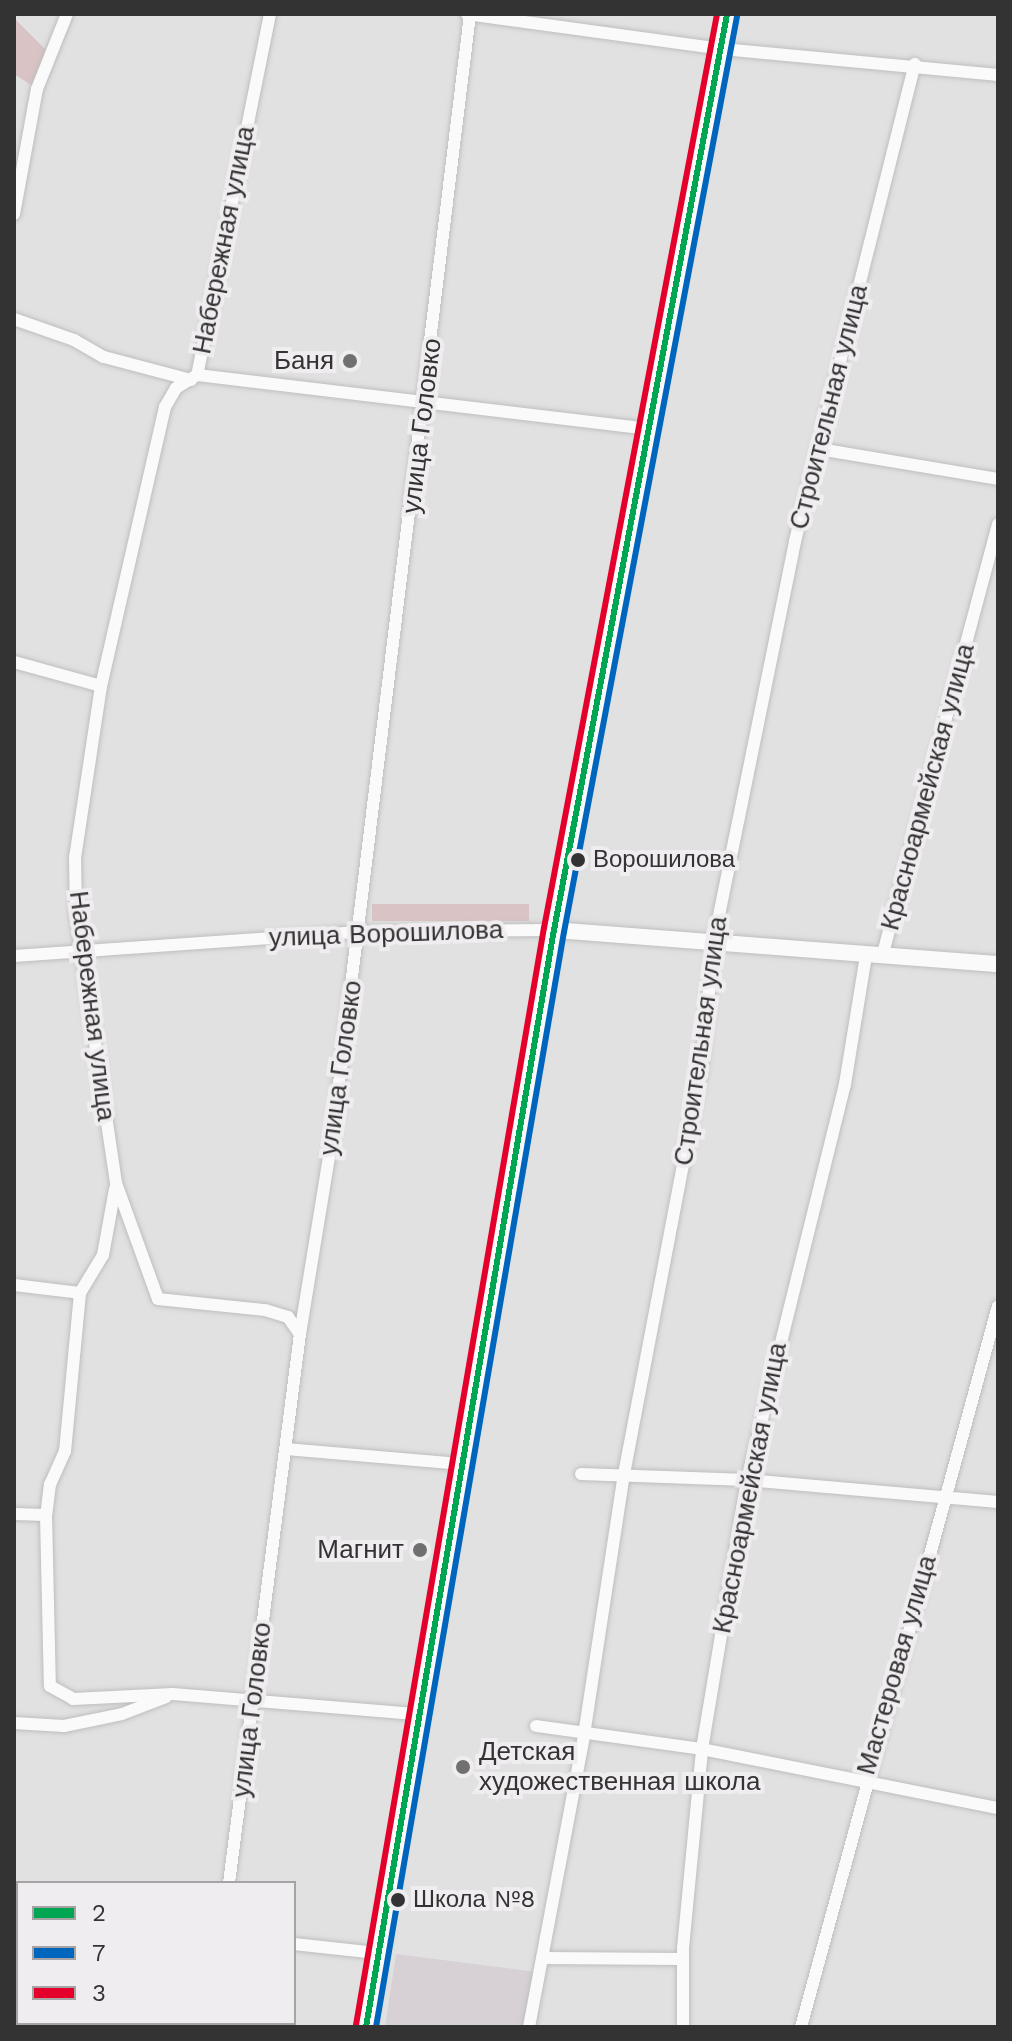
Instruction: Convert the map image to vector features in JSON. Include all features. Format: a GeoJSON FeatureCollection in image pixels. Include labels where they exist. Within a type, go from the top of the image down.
{"type":"FeatureCollection","features":[{"type":"Feature","properties":{"kind":"main road"},"geometry":{"type":"LineString","coordinates":[[366,2027],[554,930],[652,429],[727,14]]}},
{"type":"Feature","properties":{"kind":"main road","name":"улица Ворошилова"},"geometry":{"type":"LineString","coordinates":[[554,930],[998,964]]}},
{"type":"Feature","properties":{"kind":"street"},"geometry":{"type":"LineString","coordinates":[[14,214],[37,89],[67,14]]}},
{"type":"Feature","properties":{"kind":"street","name":"Набережная улица"},"geometry":{"type":"LineString","coordinates":[[270,14],[196,378],[176,388],[165,407],[101,686],[75,857],[80,951],[116,1183],[158,1299],[178,1304],[265,1310],[288,1317],[300,1334]]}},
{"type":"Feature","properties":{"kind":"street"},"geometry":{"type":"LineString","coordinates":[[469,14],[723,49],[915,64],[998,75]]}},
{"type":"Feature","properties":{"kind":"street","name":"улица Головко"},"geometry":{"type":"LineString","coordinates":[[229,1881],[300,1334],[359,932],[425,402],[469,14]]}},
{"type":"Feature","properties":{"kind":"street","name":"Строительная улица"},"geometry":{"type":"LineString","coordinates":[[529,2027],[584,1733],[624,1474],[701,1071],[714,940],[795,541],[915,64]]}},
{"type":"Feature","properties":{"kind":"street"},"geometry":{"type":"LineString","coordinates":[[14,156],[26,145]]}},
{"type":"Feature","properties":{"kind":"street"},"geometry":{"type":"LineString","coordinates":[[14,319],[74,340],[104,357],[196,378],[652,429]]}},
{"type":"Feature","properties":{"kind":"street"},"geometry":{"type":"LineString","coordinates":[[819,449],[998,479]]}},
{"type":"Feature","properties":{"kind":"street","name":"Красноармейская улица"},"geometry":{"type":"LineString","coordinates":[[683,2027],[683,1959],[702,1749],[747,1480],[874,956],[998,524]]}},
{"type":"Feature","properties":{"kind":"street"},"geometry":{"type":"LineString","coordinates":[[14,662],[101,686]]}},
{"type":"Feature","properties":{"kind":"street","name":"улица Ворошилова"},"geometry":{"type":"LineString","coordinates":[[14,956],[359,932],[554,930]]}},
{"type":"Feature","properties":{"kind":"street","name":"Набережная улица"},"geometry":{"type":"LineString","coordinates":[[116,1183],[103,1255],[80,1293],[65,1451],[50,1484],[46,1515],[50,1686],[73,1699],[173,1694]]}},
{"type":"Feature","properties":{"kind":"street"},"geometry":{"type":"LineString","coordinates":[[14,1285],[80,1293]]}},
{"type":"Feature","properties":{"kind":"street","name":"Мастеровая улица"},"geometry":{"type":"LineString","coordinates":[[801,2027],[865,1778],[998,1306]]}},
{"type":"Feature","properties":{"kind":"street"},"geometry":{"type":"LineString","coordinates":[[286,1449],[462,1464]]}},
{"type":"Feature","properties":{"kind":"street"},"geometry":{"type":"LineString","coordinates":[[581,1474],[747,1480],[998,1502]]}},
{"type":"Feature","properties":{"kind":"street"},"geometry":{"type":"LineString","coordinates":[[14,1514],[46,1515]]}},
{"type":"Feature","properties":{"kind":"street"},"geometry":{"type":"LineString","coordinates":[[14,1723],[64,1726],[122,1714],[173,1694],[418,1714]]}},
{"type":"Feature","properties":{"kind":"street"},"geometry":{"type":"LineString","coordinates":[[536,1726],[702,1749],[865,1778],[998,1808]]}},
{"type":"Feature","properties":{"kind":"street"},"geometry":{"type":"LineString","coordinates":[[296,1944],[377,1953]]}},
{"type":"Feature","properties":{"kind":"street"},"geometry":{"type":"LineString","coordinates":[[542,1958],[683,1959]]}},
{"type":"Feature","properties":{"kind":"shaded area"},"geometry":{"type":"Polygon","coordinates":[[[14,18],[50,54],[37,89],[14,74],[14,18]]]}},
{"type":"Feature","properties":{"kind":"shaded area"},"geometry":{"type":"Polygon","coordinates":[[[372,904],[529,904],[529,921],[372,921],[372,904]]]}},
{"type":"Feature","properties":{"kind":"shaded area","name":"Школа №8"},"geometry":{"type":"Polygon","coordinates":[[[396,1954],[545,1973],[535,2027],[385,2027],[396,1954]]]}},
{"type":"Feature","properties":{"kind":"transit line","name":"3"},"geometry":{"type":"LineString","coordinates":[[356,2025],[544,928],[717,14]]}},
{"type":"Feature","properties":{"kind":"transit line","name":"2"},"geometry":{"type":"LineString","coordinates":[[366,2027],[554,930],[727,14]]}},
{"type":"Feature","properties":{"kind":"transit line","name":"7"},"geometry":{"type":"LineString","coordinates":[[376,2027],[564,932],[737,16]]}},
{"type":"Feature","properties":{"kind":"place","name":"Баня"},"geometry":{"type":"Point","coordinates":[350,361]}},
{"type":"Feature","properties":{"kind":"place","name":"Ворошилова"},"geometry":{"type":"Point","coordinates":[578,860]}},
{"type":"Feature","properties":{"kind":"place","name":"Магнит"},"geometry":{"type":"Point","coordinates":[420,1550]}},
{"type":"Feature","properties":{"kind":"place","name":"Детская художественная школа"},"geometry":{"type":"Point","coordinates":[463,1767]}},
{"type":"Feature","properties":{"kind":"place","name":"Школа №8"},"geometry":{"type":"Point","coordinates":[398,1900]}}]}
